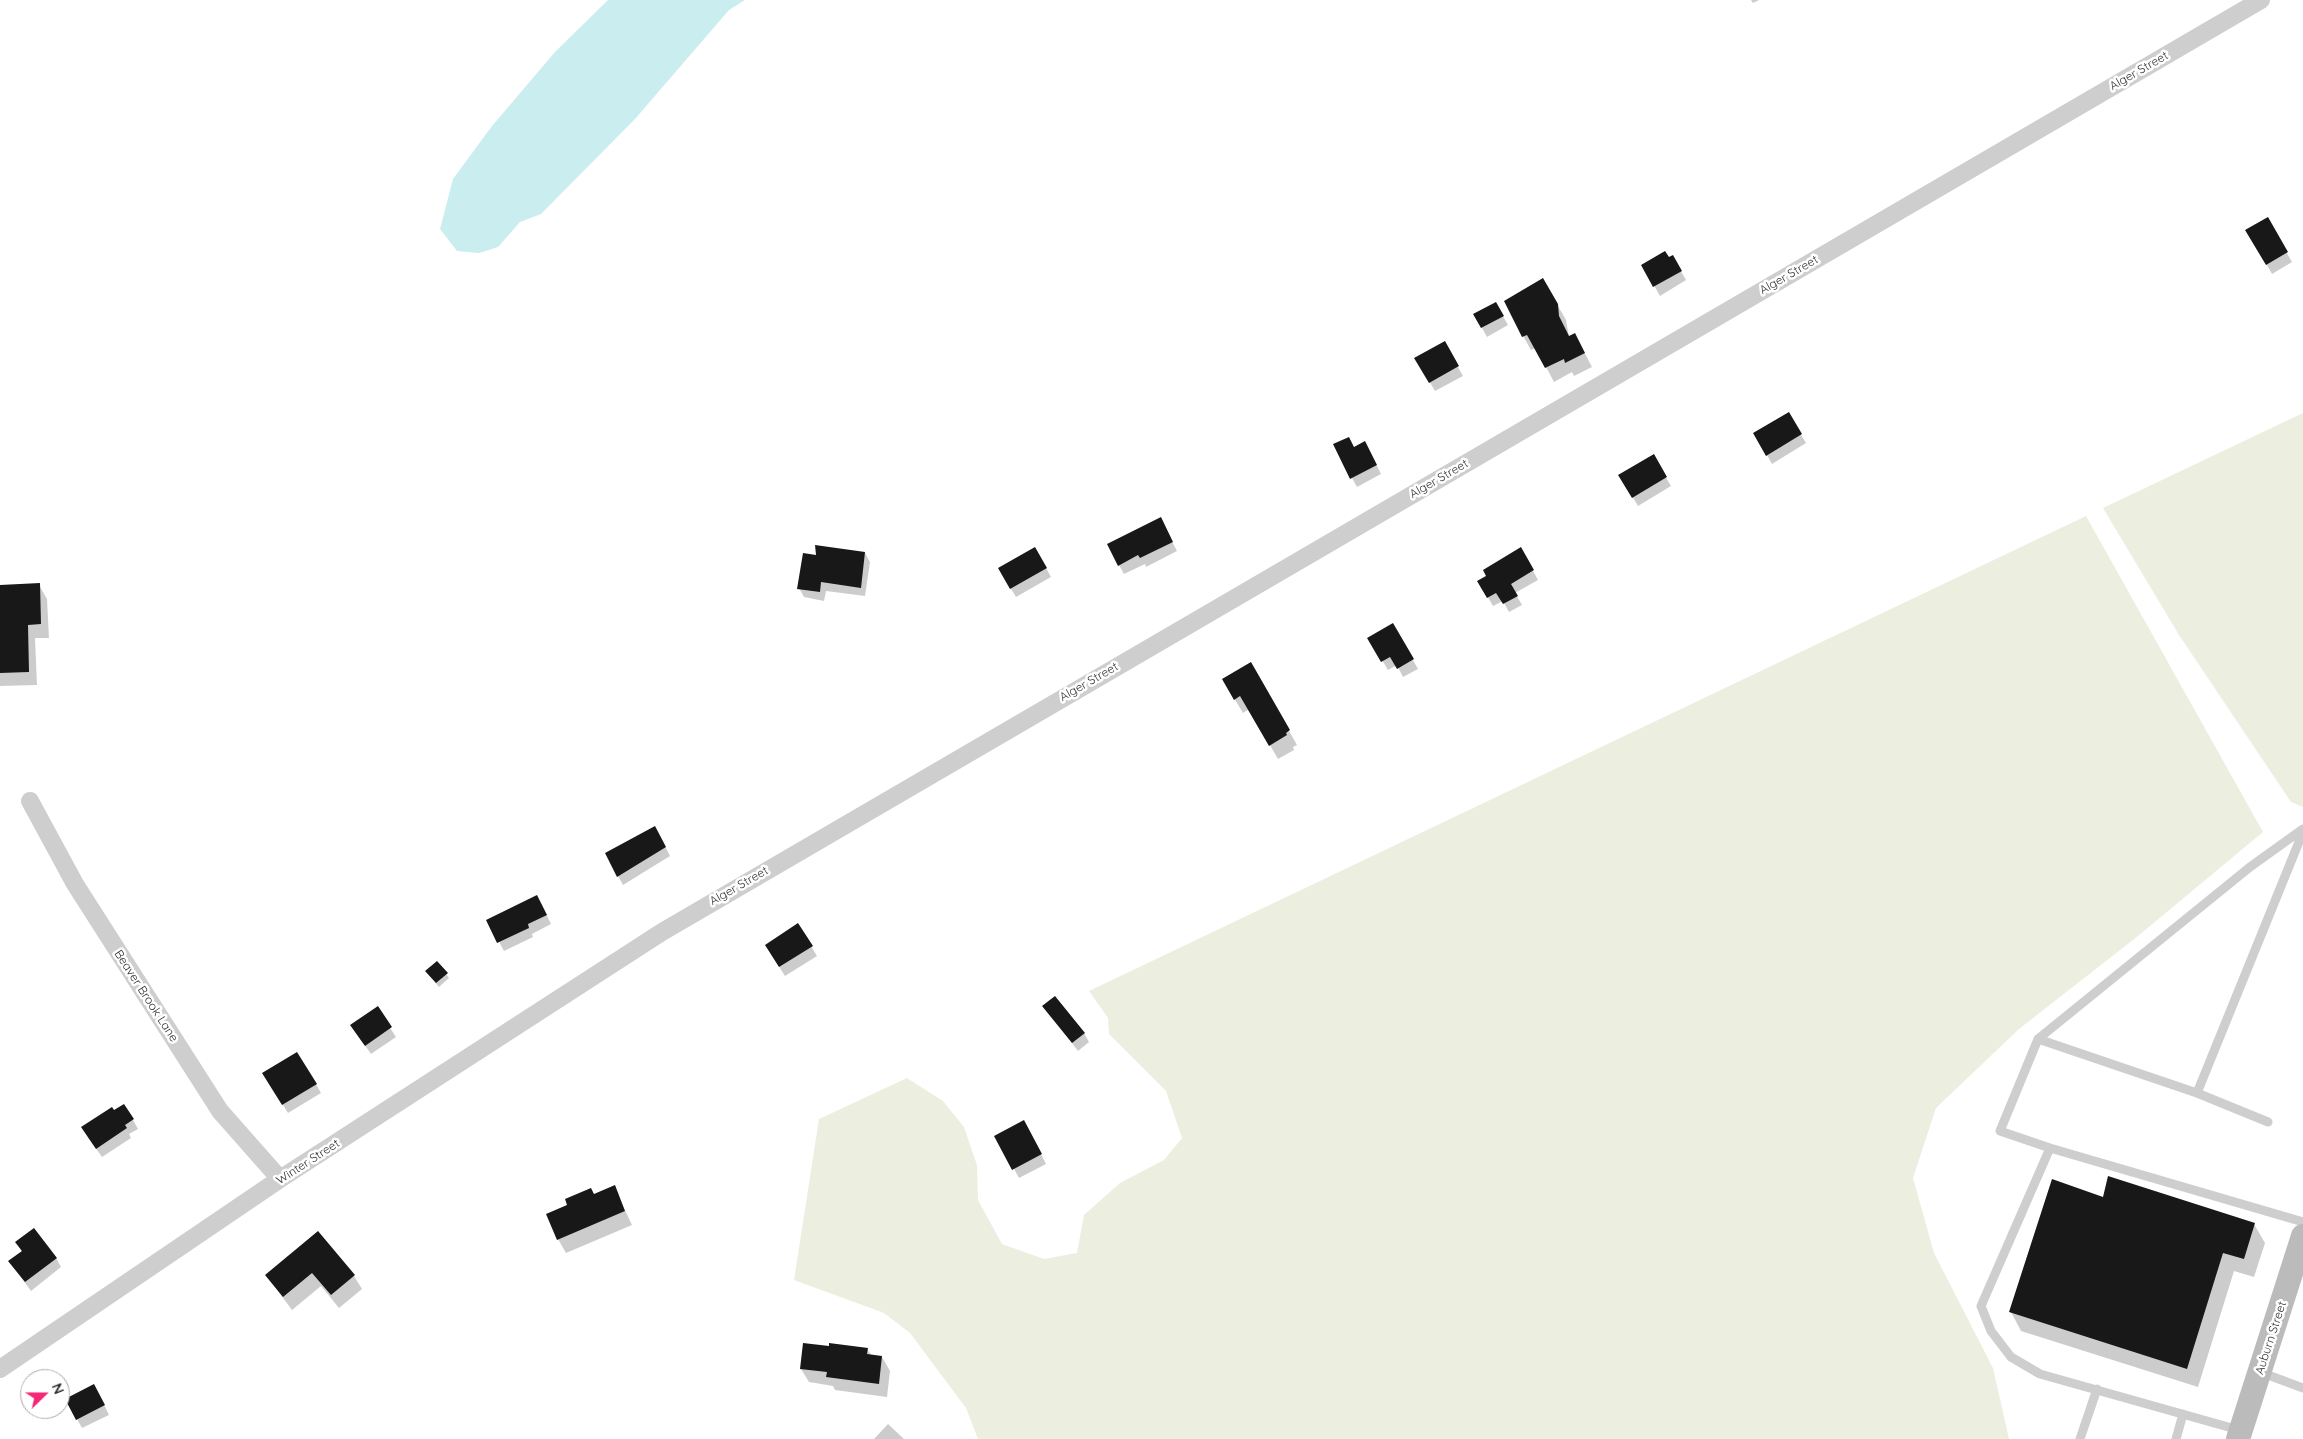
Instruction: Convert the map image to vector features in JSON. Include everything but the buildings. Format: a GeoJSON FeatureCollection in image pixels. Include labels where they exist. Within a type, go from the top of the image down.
{"type":"FeatureCollection","features":[{"type":"Feature","properties":{"kind":"main road","name":"Auburn Street"},"geometry":{"type":"LineString","coordinates":[[2239,1435],[2303,1236]]}},
{"type":"Feature","properties":{"kind":"street","name":"Alger Street"},"geometry":{"type":"LineString","coordinates":[[619,959],[662,932],[2261,0]]}},
{"type":"Feature","properties":{"kind":"street","name":"Beaver Brook Lane"},"geometry":{"type":"LineString","coordinates":[[30,801],[75,884],[220,1111],[280,1180]]}},
{"type":"Feature","properties":{"kind":"street","name":"Winter Street"},"geometry":{"type":"LineString","coordinates":[[0,1368],[280,1180],[619,959]]}},
{"type":"Feature","properties":{"kind":"lane"},"geometry":{"type":"LineString","coordinates":[[2303,830],[2250,867],[2038,1039],[2000,1131],[2050,1148],[2303,1222]]}},
{"type":"Feature","properties":{"kind":"lane"},"geometry":{"type":"LineString","coordinates":[[2197,1093],[2303,830]]}},
{"type":"Feature","properties":{"kind":"lane"},"geometry":{"type":"LineString","coordinates":[[2038,1039],[2197,1093],[2268,1122]]}},
{"type":"Feature","properties":{"kind":"lane"},"geometry":{"type":"LineString","coordinates":[[2050,1148],[1981,1306],[1991,1331],[2011,1357],[2040,1374],[2183,1414],[2239,1435]]}},
{"type":"Feature","properties":{"kind":"lane"},"geometry":{"type":"LineString","coordinates":[[2260,1372],[2303,1388]]}},
{"type":"Feature","properties":{"kind":"lane"},"geometry":{"type":"LineString","coordinates":[[2080,1439],[2097,1389]]}},
{"type":"Feature","properties":{"kind":"lane"},"geometry":{"type":"LineString","coordinates":[[2176,1439],[2183,1414]]}},
{"type":"Feature","properties":{"kind":"green space"},"geometry":{"type":"Polygon","coordinates":[[[2303,413],[2303,807],[2291,802],[2179,635],[2103,508],[2303,413]]]}},
{"type":"Feature","properties":{"kind":"green space"},"geometry":{"type":"Polygon","coordinates":[[[2086,516],[2263,832],[2138,936],[2019,1029],[1936,1108],[1913,1178],[1934,1253],[1993,1368],[2009,1439],[978,1439],[966,1408],[910,1333],[884,1313],[794,1280],[819,1119],[907,1078],[943,1101],[964,1127],[977,1165],[978,1200],[1002,1244],[1044,1259],[1077,1253],[1084,1215],[1120,1183],[1164,1160],[1182,1138],[1166,1091],[1109,1034],[1108,1018],[1089,991],[2086,516]]]}},
{"type":"Feature","properties":{"kind":"water"},"geometry":{"type":"Polygon","coordinates":[[[608,0],[745,0],[729,10],[635,119],[541,214],[520,222],[498,247],[479,253],[457,251],[440,229],[453,179],[492,126],[555,52],[608,0]]]}}]}
